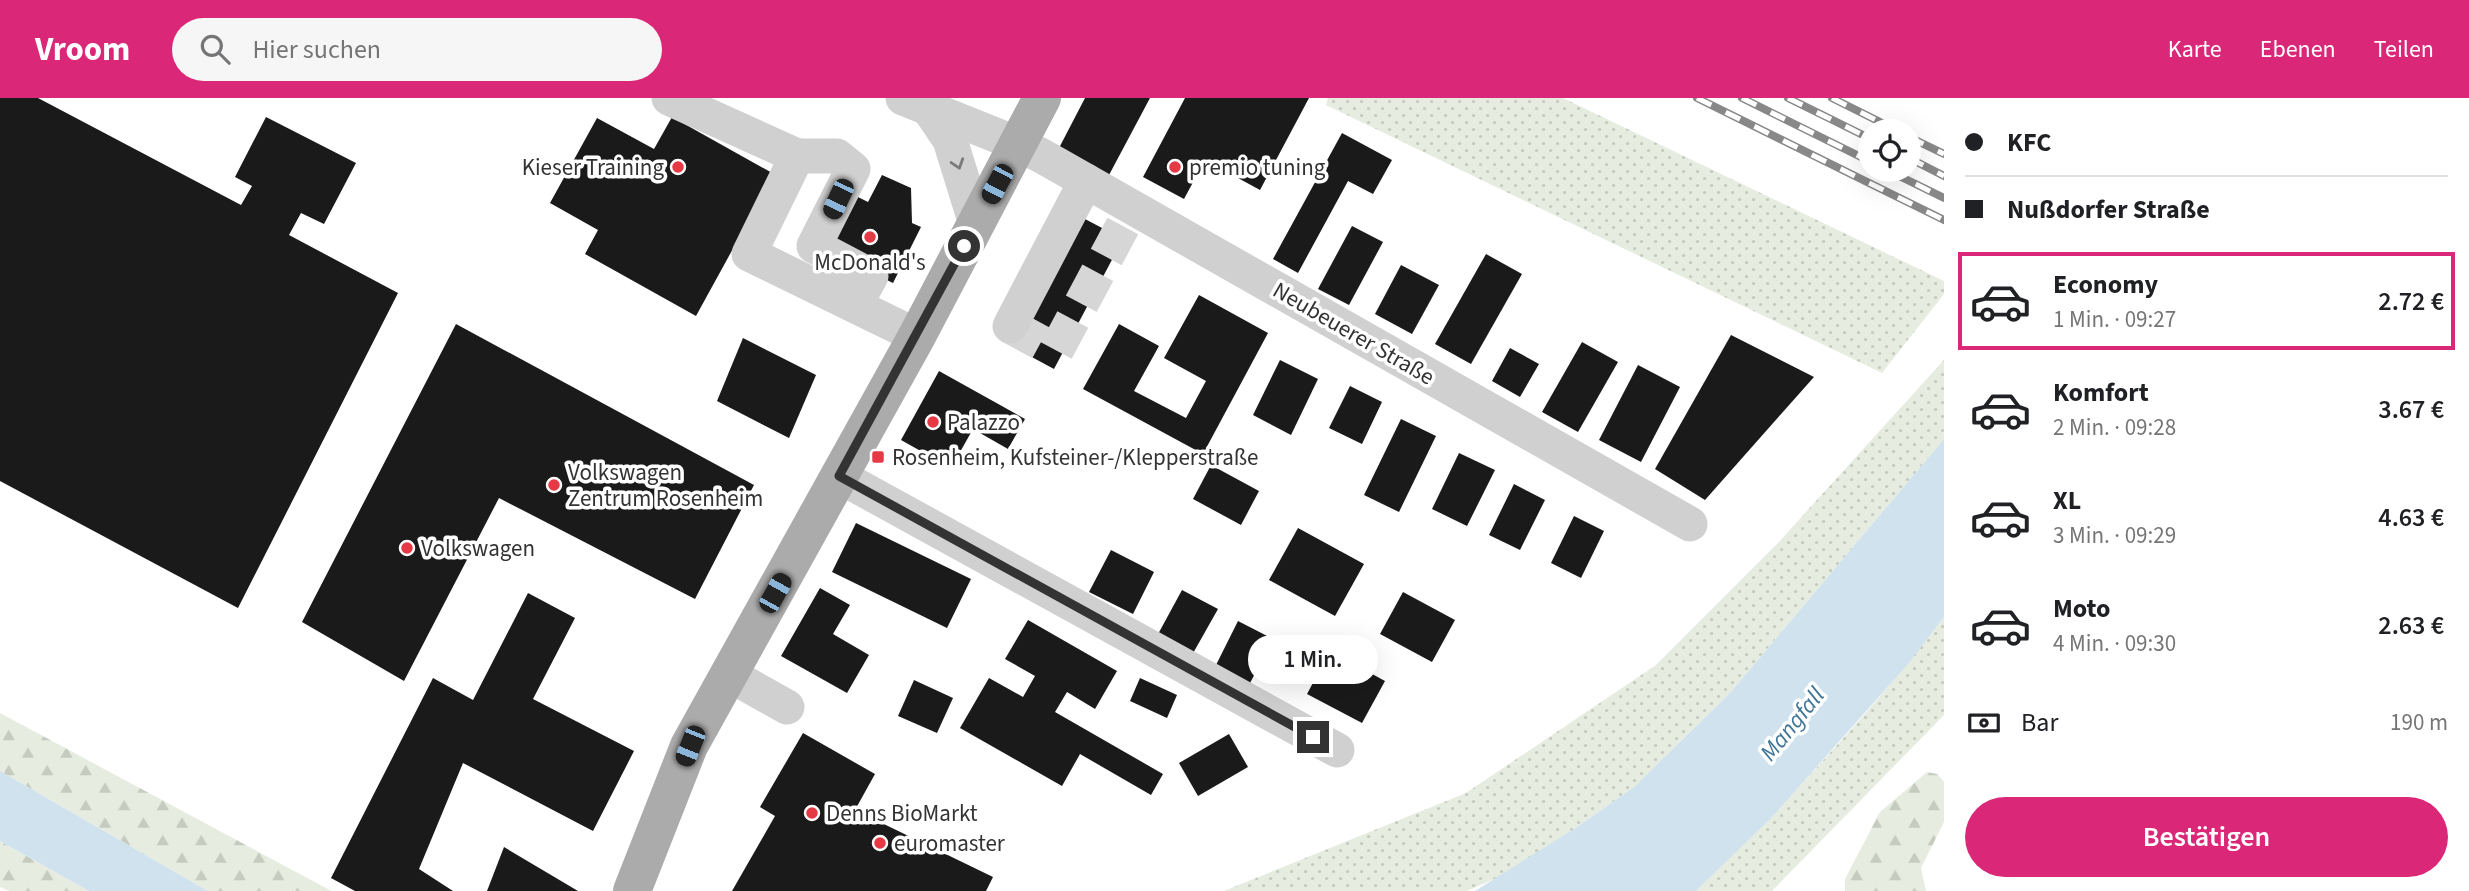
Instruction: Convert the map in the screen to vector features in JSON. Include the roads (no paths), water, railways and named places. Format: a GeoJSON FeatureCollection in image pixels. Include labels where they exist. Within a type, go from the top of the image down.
{"type":"FeatureCollection","features":[{"type":"Feature","properties":{"kind":"main road"},"geometry":{"type":"LineString","coordinates":[[632,891],[690,746],[917,335],[1042,98]]}},
{"type":"Feature","properties":{"kind":"street"},"geometry":{"type":"LineString","coordinates":[[668,98],[797,156],[837,156],[853,169],[814,246],[871,276],[855,305]]}},
{"type":"Feature","properties":{"kind":"street"},"geometry":{"type":"LineString","coordinates":[[916,104],[950,140],[976,224]]}},
{"type":"Feature","properties":{"kind":"street","name":"Neubeuerer Straße"},"geometry":{"type":"LineString","coordinates":[[916,104],[1018,144],[1690,523]]}},
{"type":"Feature","properties":{"kind":"street"},"geometry":{"type":"LineString","coordinates":[[797,156],[749,254],[917,335]]}},
{"type":"Feature","properties":{"kind":"street"},"geometry":{"type":"LineString","coordinates":[[1010,326],[1086,181]]}},
{"type":"Feature","properties":{"kind":"street"},"geometry":{"type":"LineString","coordinates":[[839,476],[1337,750]]}},
{"type":"Feature","properties":{"kind":"street"},"geometry":{"type":"LineString","coordinates":[[730,675],[787,707]]}},
{"type":"Feature","properties":{"kind":"water","name":"Mangfall"},"geometry":{"type":"Polygon","coordinates":[[[1944,439],[1944,617],[1908,664],[1773,816],[1696,891],[1475,891],[1577,827],[1634,787],[1730,693],[1944,439]]]}},
{"type":"Feature","properties":{"kind":"water"},"geometry":{"type":"Polygon","coordinates":[[[0,771],[208,891],[89,891],[0,841],[0,771]]]}},
{"type":"Feature","properties":{"kind":"tunnel"},"geometry":{"type":"LineString","coordinates":[[1010,326],[1056,351],[1133,207]]}},
{"type":"Feature","properties":{"kind":"railway"},"geometry":{"type":"LineString","coordinates":[[1697,98],[1944,220]]}},
{"type":"Feature","properties":{"kind":"railway"},"geometry":{"type":"LineString","coordinates":[[1742,98],[1858,156]]}},
{"type":"Feature","properties":{"kind":"railway"},"geometry":{"type":"LineString","coordinates":[[1788,98],[1858,133]]}},
{"type":"Feature","properties":{"kind":"railway"},"geometry":{"type":"LineString","coordinates":[[1832,98],[1874,119]]}},
{"type":"Feature","properties":{"kind":"railway"},"geometry":{"type":"LineString","coordinates":[[1921,143],[1944,154]]}},
{"type":"Feature","properties":{"kind":"railway"},"geometry":{"type":"LineString","coordinates":[[1921,164],[1944,176]]}},
{"type":"Feature","properties":{"kind":"railway"},"geometry":{"type":"LineString","coordinates":[[1911,182],[1944,198]]}},
{"type":"Feature","properties":{"kind":"place","name":"Kieser Training"},"geometry":{"type":"Point","coordinates":[678,167]}},
{"type":"Feature","properties":{"kind":"place","name":"premio tuning"},"geometry":{"type":"Point","coordinates":[1175,167]}},
{"type":"Feature","properties":{"kind":"place","name":"McDonald's"},"geometry":{"type":"Point","coordinates":[870,237]}},
{"type":"Feature","properties":{"kind":"place","name":"Palazzo"},"geometry":{"type":"Point","coordinates":[933,422]}},
{"type":"Feature","properties":{"kind":"place","name":"Rosenheim, Kufsteiner-/Klepperstraße"},"geometry":{"type":"Point","coordinates":[878,457]}},
{"type":"Feature","properties":{"kind":"place","name":"Volkswagen Zentrum Rosenheim"},"geometry":{"type":"Point","coordinates":[554,485]}},
{"type":"Feature","properties":{"kind":"place","name":"Volkswagen"},"geometry":{"type":"Point","coordinates":[407,548]}},
{"type":"Feature","properties":{"kind":"place","name":"Denns BioMarkt"},"geometry":{"type":"Point","coordinates":[812,813]}},
{"type":"Feature","properties":{"kind":"place","name":"euromaster"},"geometry":{"type":"Point","coordinates":[880,843]}}]}
